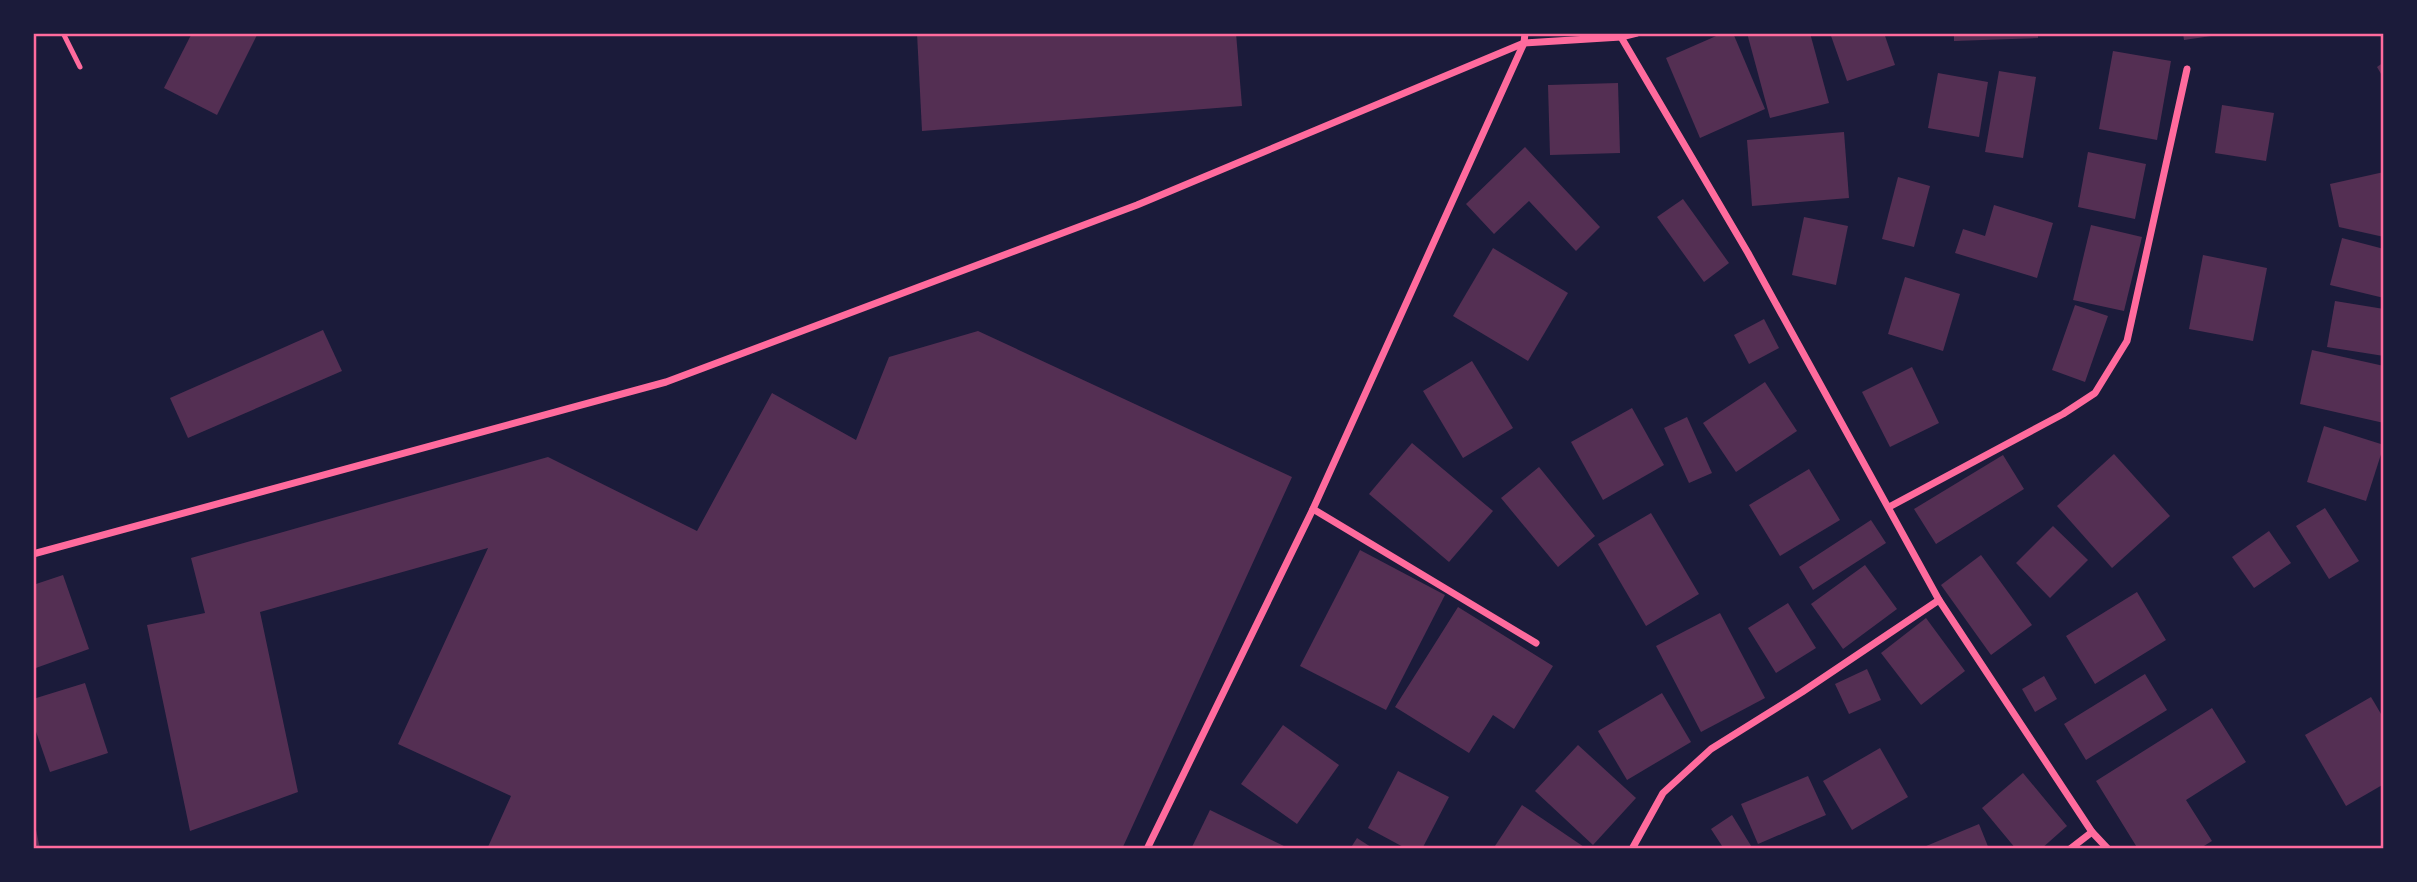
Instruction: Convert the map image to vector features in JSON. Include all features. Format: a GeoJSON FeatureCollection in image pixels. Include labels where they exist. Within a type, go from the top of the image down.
{"type":"FeatureCollection","features":[{"type":"Feature","properties":{"kind":"street"},"geometry":{"type":"LineString","coordinates":[[1147,849],[1313,509],[1524,43],[1525,33]]}},
{"type":"Feature","properties":{"kind":"street"},"geometry":{"type":"LineString","coordinates":[[33,554],[666,382],[1137,205],[1524,43],[1620,37],[1637,33]]}},
{"type":"Feature","properties":{"kind":"street"},"geometry":{"type":"LineString","coordinates":[[1620,37],[1748,253],[1939,600],[2092,832],[2108,849]]}},
{"type":"Feature","properties":{"kind":"street"},"geometry":{"type":"LineString","coordinates":[[1889,507],[2063,414],[2095,393],[2127,341],[2187,69]]}},
{"type":"Feature","properties":{"kind":"street"},"geometry":{"type":"LineString","coordinates":[[1313,509],[1536,643]]}},
{"type":"Feature","properties":{"kind":"street"},"geometry":{"type":"LineString","coordinates":[[1632,849],[1662,793],[1711,749],[1939,600]]}},
{"type":"Feature","properties":{"kind":"street"},"geometry":{"type":"LineString","coordinates":[[2070,849],[2092,832]]}},
{"type":"Feature","properties":{"kind":"lane"},"geometry":{"type":"LineString","coordinates":[[63,33],[80,67]]}},
{"type":"Feature","properties":{"kind":"building"},"geometry":{"type":"Polygon","coordinates":[[[192,33],[258,33],[217,115],[164,88],[192,33]]]}},
{"type":"Feature","properties":{"kind":"building"},"geometry":{"type":"Polygon","coordinates":[[[917,33],[1236,33],[1242,106],[922,131],[917,33]]]}},
{"type":"Feature","properties":{"kind":"building"},"geometry":{"type":"Polygon","coordinates":[[[1723,33],[1733,33],[1765,109],[1700,138],[1666,58],[1723,33]]]}},
{"type":"Feature","properties":{"kind":"building"},"geometry":{"type":"Polygon","coordinates":[[[1747,33],[1810,33],[1829,103],[1770,118],[1747,33]]]}},
{"type":"Feature","properties":{"kind":"building"},"geometry":{"type":"Polygon","coordinates":[[[1830,33],[1884,33],[1895,65],[1847,81],[1830,33]]]}},
{"type":"Feature","properties":{"kind":"building"},"geometry":{"type":"Polygon","coordinates":[[[1954,33],[2038,33],[2038,38],[1954,41],[1954,33]]]}},
{"type":"Feature","properties":{"kind":"building"},"geometry":{"type":"Polygon","coordinates":[[[2183,33],[2218,33],[2218,35],[2184,40],[2183,33]]]}},
{"type":"Feature","properties":{"kind":"building"},"geometry":{"type":"Polygon","coordinates":[[[2113,51],[2171,61],[2157,140],[2099,129],[2113,51]]]}},
{"type":"Feature","properties":{"kind":"building"},"geometry":{"type":"Polygon","coordinates":[[[2384,62],[2384,79],[2377,67],[2384,62]]]}},
{"type":"Feature","properties":{"kind":"building"},"geometry":{"type":"Polygon","coordinates":[[[1999,71],[2036,77],[2023,158],[1985,152],[1999,71]]]}},
{"type":"Feature","properties":{"kind":"building"},"geometry":{"type":"Polygon","coordinates":[[[1938,73],[1988,82],[1979,137],[1928,128],[1938,73]]]}},
{"type":"Feature","properties":{"kind":"building"},"geometry":{"type":"Polygon","coordinates":[[[1618,83],[1620,153],[1550,155],[1548,85],[1618,83]]]}},
{"type":"Feature","properties":{"kind":"building"},"geometry":{"type":"Polygon","coordinates":[[[2222,105],[2274,113],[2266,161],[2215,153],[2222,105]]]}},
{"type":"Feature","properties":{"kind":"building"},"geometry":{"type":"Polygon","coordinates":[[[1844,132],[1849,198],[1752,206],[1747,140],[1844,132]]]}},
{"type":"Feature","properties":{"kind":"building"},"geometry":{"type":"Polygon","coordinates":[[[1525,147],[1600,227],[1576,251],[1529,201],[1494,234],[1466,204],[1525,147]]]}},
{"type":"Feature","properties":{"kind":"building"},"geometry":{"type":"Polygon","coordinates":[[[2088,152],[2146,164],[2135,219],[2078,207],[2088,152]]]}},
{"type":"Feature","properties":{"kind":"building"},"geometry":{"type":"Polygon","coordinates":[[[2384,172],[2384,237],[2339,227],[2330,184],[2384,172]]]}},
{"type":"Feature","properties":{"kind":"building"},"geometry":{"type":"Polygon","coordinates":[[[1898,177],[1930,186],[1914,247],[1882,239],[1898,177]]]}},
{"type":"Feature","properties":{"kind":"building"},"geometry":{"type":"Polygon","coordinates":[[[1683,199],[1729,263],[1704,282],[1657,217],[1683,199]]]}},
{"type":"Feature","properties":{"kind":"building"},"geometry":{"type":"Polygon","coordinates":[[[1994,205],[2053,223],[2037,278],[1955,253],[1963,229],[1985,236],[1994,205]]]}},
{"type":"Feature","properties":{"kind":"building"},"geometry":{"type":"Polygon","coordinates":[[[1804,217],[1848,226],[1836,285],[1792,275],[1804,217]]]}},
{"type":"Feature","properties":{"kind":"building"},"geometry":{"type":"Polygon","coordinates":[[[2091,225],[2142,237],[2124,311],[2073,300],[2091,225]]]}},
{"type":"Feature","properties":{"kind":"building"},"geometry":{"type":"Polygon","coordinates":[[[2342,238],[2384,249],[2384,298],[2330,285],[2342,238]]]}},
{"type":"Feature","properties":{"kind":"building"},"geometry":{"type":"Polygon","coordinates":[[[1493,248],[1568,293],[1528,361],[1453,316],[1493,248]]]}},
{"type":"Feature","properties":{"kind":"building"},"geometry":{"type":"Polygon","coordinates":[[[2203,255],[2267,268],[2253,341],[2189,329],[2203,255]]]}},
{"type":"Feature","properties":{"kind":"building"},"geometry":{"type":"Polygon","coordinates":[[[1905,277],[1960,294],[1943,351],[1888,334],[1905,277]]]}},
{"type":"Feature","properties":{"kind":"building"},"geometry":{"type":"Polygon","coordinates":[[[2335,301],[2384,309],[2384,356],[2327,347],[2335,301]]]}},
{"type":"Feature","properties":{"kind":"building"},"geometry":{"type":"Polygon","coordinates":[[[2075,305],[2108,316],[2085,382],[2052,370],[2075,305]]]}},
{"type":"Feature","properties":{"kind":"building"},"geometry":{"type":"Polygon","coordinates":[[[1764,319],[1779,348],[1749,364],[1734,335],[1764,319]]]}},
{"type":"Feature","properties":{"kind":"building"},"geometry":{"type":"Polygon","coordinates":[[[323,330],[342,371],[188,438],[170,398],[323,330]]]}},
{"type":"Feature","properties":{"kind":"building"},"geometry":{"type":"Polygon","coordinates":[[[978,331],[1292,477],[1122,849],[487,849],[511,796],[398,744],[488,548],[260,612],[298,792],[190,831],[147,625],[205,613],[191,558],[548,457],[697,531],[772,393],[856,440],[889,357],[978,331]]]}},
{"type":"Feature","properties":{"kind":"building"},"geometry":{"type":"Polygon","coordinates":[[[2312,350],[2384,366],[2384,423],[2300,404],[2312,350]]]}},
{"type":"Feature","properties":{"kind":"building"},"geometry":{"type":"Polygon","coordinates":[[[1472,361],[1513,428],[1463,458],[1423,391],[1472,361]]]}},
{"type":"Feature","properties":{"kind":"building"},"geometry":{"type":"Polygon","coordinates":[[[1912,367],[1939,423],[1890,447],[1862,392],[1912,367]]]}},
{"type":"Feature","properties":{"kind":"building"},"geometry":{"type":"Polygon","coordinates":[[[1765,382],[1797,431],[1736,472],[1703,423],[1765,382]]]}},
{"type":"Feature","properties":{"kind":"building"},"geometry":{"type":"Polygon","coordinates":[[[1632,408],[1664,465],[1603,500],[1571,442],[1632,408]]]}},
{"type":"Feature","properties":{"kind":"building"},"geometry":{"type":"Polygon","coordinates":[[[1687,417],[1712,473],[1689,483],[1664,428],[1687,417]]]}},
{"type":"Feature","properties":{"kind":"building"},"geometry":{"type":"Polygon","coordinates":[[[2324,426],[2384,445],[2366,501],[2307,482],[2324,426]]]}},
{"type":"Feature","properties":{"kind":"building"},"geometry":{"type":"Polygon","coordinates":[[[1412,443],[1493,511],[1449,562],[1369,494],[1412,443]]]}},
{"type":"Feature","properties":{"kind":"building"},"geometry":{"type":"Polygon","coordinates":[[[2114,454],[2170,516],[2112,568],[2057,506],[2114,454]]]}},
{"type":"Feature","properties":{"kind":"building"},"geometry":{"type":"Polygon","coordinates":[[[2003,455],[2024,489],[1936,544],[1914,509],[2003,455]]]}},
{"type":"Feature","properties":{"kind":"building"},"geometry":{"type":"Polygon","coordinates":[[[1539,467],[1595,536],[1558,567],[1501,498],[1539,467]]]}},
{"type":"Feature","properties":{"kind":"building"},"geometry":{"type":"Polygon","coordinates":[[[1809,469],[1840,520],[1780,556],[1749,505],[1809,469]]]}},
{"type":"Feature","properties":{"kind":"building"},"geometry":{"type":"Polygon","coordinates":[[[2325,508],[2359,561],[2329,579],[2296,526],[2325,508]]]}},
{"type":"Feature","properties":{"kind":"building"},"geometry":{"type":"Polygon","coordinates":[[[1651,513],[1699,594],[1646,626],[1598,544],[1651,513]]]}},
{"type":"Feature","properties":{"kind":"building"},"geometry":{"type":"Polygon","coordinates":[[[1871,520],[1886,543],[1813,590],[1799,567],[1871,520]]]}},
{"type":"Feature","properties":{"kind":"building"},"geometry":{"type":"Polygon","coordinates":[[[2053,526],[2088,560],[2050,598],[2016,563],[2053,526]]]}},
{"type":"Feature","properties":{"kind":"building"},"geometry":{"type":"Polygon","coordinates":[[[2269,531],[2291,563],[2254,588],[2232,557],[2269,531]]]}},
{"type":"Feature","properties":{"kind":"building"},"geometry":{"type":"Polygon","coordinates":[[[1360,550],[1445,595],[1386,710],[1300,666],[1360,550]]]}},
{"type":"Feature","properties":{"kind":"building"},"geometry":{"type":"Polygon","coordinates":[[[1981,555],[2032,625],[1991,655],[1941,585],[1981,555]]]}},
{"type":"Feature","properties":{"kind":"building"},"geometry":{"type":"Polygon","coordinates":[[[1865,565],[1897,609],[1843,649],[1811,604],[1865,565]]]}},
{"type":"Feature","properties":{"kind":"building"},"geometry":{"type":"Polygon","coordinates":[[[63,575],[89,649],[33,669],[33,585],[63,575]]]}},
{"type":"Feature","properties":{"kind":"building"},"geometry":{"type":"Polygon","coordinates":[[[2137,592],[2166,640],[2095,684],[2066,636],[2137,592]]]}},
{"type":"Feature","properties":{"kind":"building"},"geometry":{"type":"Polygon","coordinates":[[[1788,603],[1816,648],[1776,673],[1748,628],[1788,603]]]}},
{"type":"Feature","properties":{"kind":"building"},"geometry":{"type":"Polygon","coordinates":[[[1458,607],[1553,666],[1514,729],[1493,715],[1469,753],[1395,707],[1458,607]]]}},
{"type":"Feature","properties":{"kind":"building"},"geometry":{"type":"Polygon","coordinates":[[[1720,613],[1765,698],[1701,732],[1656,646],[1720,613]]]}},
{"type":"Feature","properties":{"kind":"building"},"geometry":{"type":"Polygon","coordinates":[[[1926,618],[1965,671],[1921,705],[1881,653],[1926,618]]]}},
{"type":"Feature","properties":{"kind":"building"},"geometry":{"type":"Polygon","coordinates":[[[1867,669],[1881,700],[1849,714],[1835,684],[1867,669]]]}},
{"type":"Feature","properties":{"kind":"building"},"geometry":{"type":"Polygon","coordinates":[[[2145,674],[2167,710],[2086,760],[2064,724],[2145,674]]]}},
{"type":"Feature","properties":{"kind":"building"},"geometry":{"type":"Polygon","coordinates":[[[2044,676],[2057,699],[2035,712],[2022,689],[2044,676]]]}},
{"type":"Feature","properties":{"kind":"building"},"geometry":{"type":"Polygon","coordinates":[[[85,683],[108,753],[50,772],[33,723],[33,699],[85,683]]]}},
{"type":"Feature","properties":{"kind":"building"},"geometry":{"type":"Polygon","coordinates":[[[1662,693],[1691,742],[1627,780],[1598,731],[1662,693]]]}},
{"type":"Feature","properties":{"kind":"building"},"geometry":{"type":"Polygon","coordinates":[[[2371,697],[2384,719],[2384,784],[2346,806],[2305,735],[2371,697]]]}},
{"type":"Feature","properties":{"kind":"building"},"geometry":{"type":"Polygon","coordinates":[[[2212,708],[2246,762],[2186,800],[2212,841],[2199,849],[2138,849],[2096,781],[2212,708]]]}},
{"type":"Feature","properties":{"kind":"building"},"geometry":{"type":"Polygon","coordinates":[[[1283,725],[1339,765],[1297,824],[1241,784],[1283,725]]]}},
{"type":"Feature","properties":{"kind":"building"},"geometry":{"type":"Polygon","coordinates":[[[1578,745],[1636,798],[1593,845],[1535,791],[1578,745]]]}},
{"type":"Feature","properties":{"kind":"building"},"geometry":{"type":"Polygon","coordinates":[[[1880,748],[1908,797],[1852,830],[1823,781],[1880,748]]]}},
{"type":"Feature","properties":{"kind":"building"},"geometry":{"type":"Polygon","coordinates":[[[1398,771],[1449,797],[1422,849],[1407,849],[1368,828],[1398,771]]]}},
{"type":"Feature","properties":{"kind":"building"},"geometry":{"type":"Polygon","coordinates":[[[2023,773],[2067,826],[2041,849],[2016,849],[1982,808],[2023,773]]]}},
{"type":"Feature","properties":{"kind":"building"},"geometry":{"type":"Polygon","coordinates":[[[1808,776],[1826,815],[1758,844],[1741,804],[1808,776]]]}},
{"type":"Feature","properties":{"kind":"building"},"geometry":{"type":"Polygon","coordinates":[[[1522,805],[1587,849],[1493,849],[1522,805]]]}},
{"type":"Feature","properties":{"kind":"building"},"geometry":{"type":"Polygon","coordinates":[[[1210,810],[1290,849],[1191,849],[1210,810]]]}},
{"type":"Feature","properties":{"kind":"building"},"geometry":{"type":"Polygon","coordinates":[[[1732,815],[1753,849],[1724,849],[1711,829],[1732,815]]]}},
{"type":"Feature","properties":{"kind":"building"},"geometry":{"type":"Polygon","coordinates":[[[34,820],[40,849],[33,849],[34,820]]]}},
{"type":"Feature","properties":{"kind":"building"},"geometry":{"type":"Polygon","coordinates":[[[1979,824],[1989,849],[1919,849],[1979,824]]]}},
{"type":"Feature","properties":{"kind":"building"},"geometry":{"type":"Polygon","coordinates":[[[1357,838],[1374,849],[1350,849],[1357,838]]]}}]}
